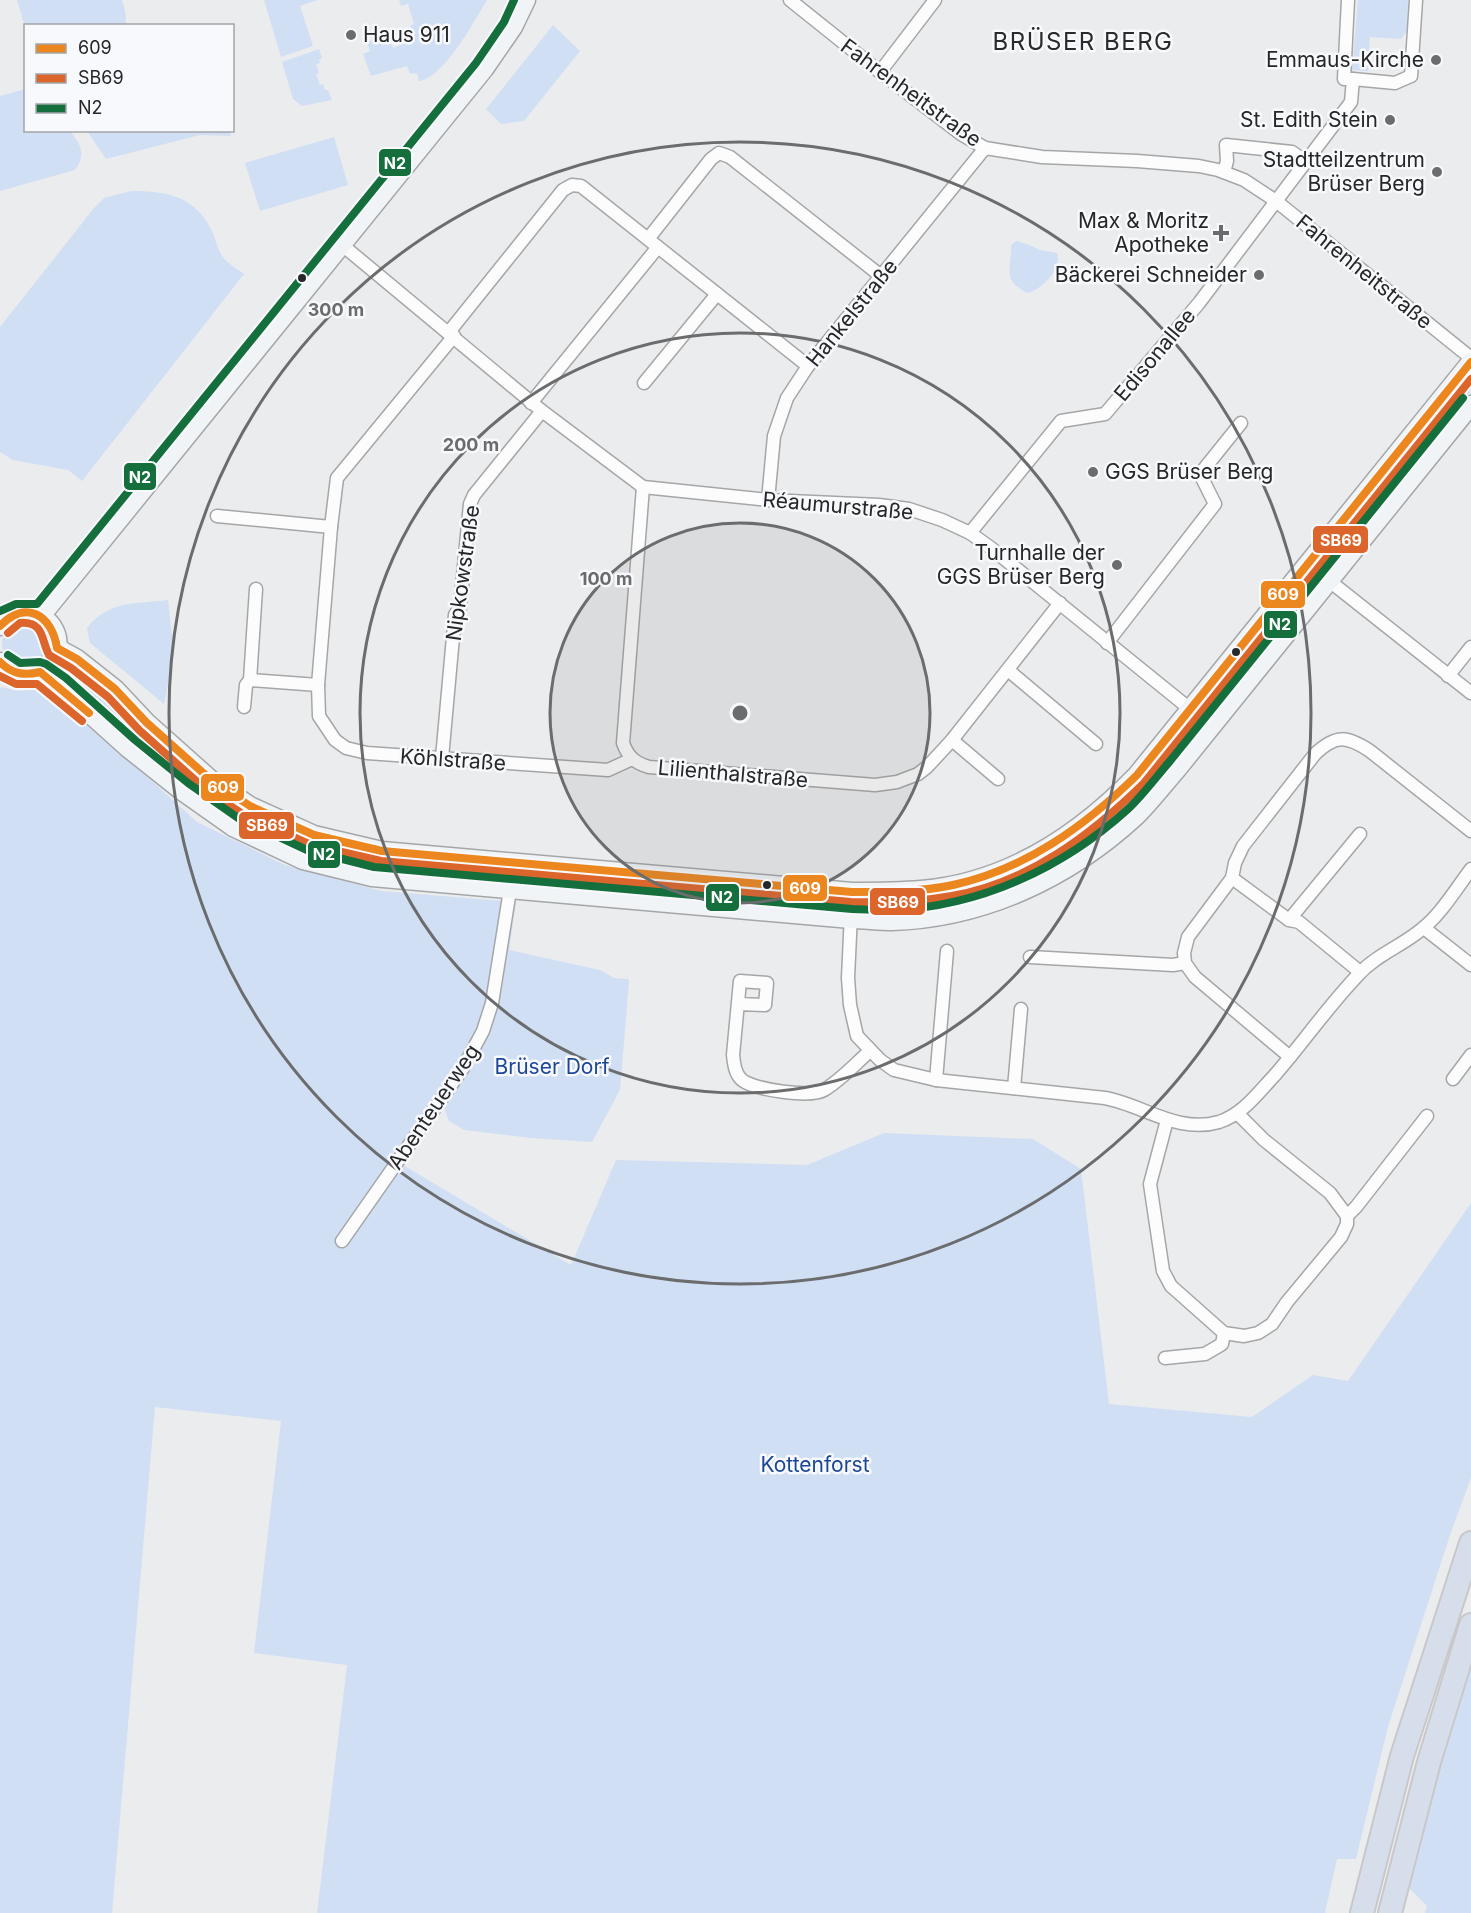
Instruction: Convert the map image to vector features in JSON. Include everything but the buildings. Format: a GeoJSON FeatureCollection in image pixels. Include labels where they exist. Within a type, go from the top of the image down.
{"type":"FeatureCollection","features":[{"type":"Feature","properties":{"kind":"highway"},"geometry":{"type":"LineString","coordinates":[[1363,1910],[1402,1756],[1471,1543]]}},
{"type":"Feature","properties":{"kind":"highway"},"geometry":{"type":"LineString","coordinates":[[1390,1913],[1429,1762],[1471,1625]]}},
{"type":"Feature","properties":{"kind":"street"},"geometry":{"type":"LineString","coordinates":[[41,616],[484,69],[513,27],[526,0]]}},
{"type":"Feature","properties":{"kind":"street","name":"Fahrenheitstraße"},"geometry":{"type":"LineString","coordinates":[[790,0],[880,72],[962,134],[985,148],[1042,157],[1172,163],[1224,172],[1244,180],[1276,201],[1471,360]]}},
{"type":"Feature","properties":{"kind":"street"},"geometry":{"type":"LineString","coordinates":[[880,72],[935,0]]}},
{"type":"Feature","properties":{"kind":"street"},"geometry":{"type":"LineString","coordinates":[[1348,0],[1344,78],[1395,83],[1411,76],[1416,0]]}},
{"type":"Feature","properties":{"kind":"street","name":"Edisonallee"},"geometry":{"type":"LineString","coordinates":[[969,533],[1061,420],[1105,414],[1199,303],[1351,102],[1353,79]]}},
{"type":"Feature","properties":{"kind":"street"},"geometry":{"type":"LineString","coordinates":[[1224,172],[1227,161],[1226,145],[1292,152],[1306,162]]}},
{"type":"Feature","properties":{"kind":"street","name":"Hankelstraße"},"geometry":{"type":"LineString","coordinates":[[768,500],[774,436],[787,398],[808,366],[985,148]]}},
{"type":"Feature","properties":{"kind":"street"},"geometry":{"type":"LineString","coordinates":[[531,403],[653,243],[711,159],[720,153],[730,157],[881,276]]}},
{"type":"Feature","properties":{"kind":"street"},"geometry":{"type":"LineString","coordinates":[[452,334],[563,190],[572,185],[581,186],[808,366]]}},
{"type":"Feature","properties":{"kind":"street"},"geometry":{"type":"LineString","coordinates":[[341,244],[452,334],[531,403],[643,487]]}},
{"type":"Feature","properties":{"kind":"street"},"geometry":{"type":"LineString","coordinates":[[644,383],[717,294]]}},
{"type":"Feature","properties":{"kind":"street","name":"Köhlstraße"},"geometry":{"type":"LineString","coordinates":[[452,334],[337,478],[318,685],[318,716],[335,740],[346,748],[367,753],[608,770],[632,759]]}},
{"type":"Feature","properties":{"kind":"street"},"geometry":{"type":"LineString","coordinates":[[57,648],[77,659],[115,689],[146,722],[211,780],[250,806],[314,835],[382,851],[852,892],[923,890],[963,882],[1001,871],[1036,855],[1086,823],[1137,775],[1471,360]]}},
{"type":"Feature","properties":{"kind":"street"},"geometry":{"type":"LineString","coordinates":[[40,672],[182,791],[233,827],[303,860],[372,877],[851,919],[891,921],[967,911],[1013,896],[1045,881],[1091,853],[1138,814],[1471,405]]}},
{"type":"Feature","properties":{"kind":"street","name":"Nipkowstraße"},"geometry":{"type":"LineString","coordinates":[[442,759],[455,615],[460,607],[470,504],[474,495],[542,411]]}},
{"type":"Feature","properties":{"kind":"street"},"geometry":{"type":"LineString","coordinates":[[1107,642],[1215,504],[1200,474],[1241,423]]}},
{"type":"Feature","properties":{"kind":"street","name":"Réaumurstraße"},"geometry":{"type":"LineString","coordinates":[[643,487],[768,500],[879,505],[909,509],[942,520],[969,533],[991,548],[1211,726]]}},
{"type":"Feature","properties":{"kind":"street","name":"Lilienthalstraße"},"geometry":{"type":"LineString","coordinates":[[643,487],[623,743],[632,759],[649,767],[875,785],[897,782],[918,774],[952,740],[1060,603]]}},
{"type":"Feature","properties":{"kind":"street"},"geometry":{"type":"LineString","coordinates":[[217,516],[331,527]]}},
{"type":"Feature","properties":{"kind":"street"},"geometry":{"type":"LineString","coordinates":[[1308,564],[1471,693]]}},
{"type":"Feature","properties":{"kind":"street"},"geometry":{"type":"LineString","coordinates":[[244,707],[246,685],[250,680],[256,589]]}},
{"type":"Feature","properties":{"kind":"street"},"geometry":{"type":"LineString","coordinates":[[0,626],[11,616],[21,613],[41,616],[54,629],[57,648],[52,662],[40,672],[20,675],[1,665]]}},
{"type":"Feature","properties":{"kind":"street"},"geometry":{"type":"LineString","coordinates":[[1448,676],[1471,647]]}},
{"type":"Feature","properties":{"kind":"street"},"geometry":{"type":"LineString","coordinates":[[1008,670],[1096,744]]}},
{"type":"Feature","properties":{"kind":"street"},"geometry":{"type":"LineString","coordinates":[[250,680],[318,685]]}},
{"type":"Feature","properties":{"kind":"street"},"geometry":{"type":"LineString","coordinates":[[952,740],[998,779]]}},
{"type":"Feature","properties":{"kind":"street"},"geometry":{"type":"LineString","coordinates":[[1290,1057],[1195,977],[1185,963],[1184,953],[1188,937],[1232,878],[1235,863],[1243,846],[1315,754],[1327,743],[1337,740],[1356,742],[1471,831]]}},
{"type":"Feature","properties":{"kind":"street"},"geometry":{"type":"LineString","coordinates":[[1289,920],[1360,834]]}},
{"type":"Feature","properties":{"kind":"street"},"geometry":{"type":"LineString","coordinates":[[852,892],[848,978],[850,1005],[857,1036],[870,1051],[894,1070],[936,1080],[1124,1101],[1167,1120],[1200,1125],[1217,1122],[1238,1114],[1290,1057],[1360,972],[1424,928],[1471,869]]}},
{"type":"Feature","properties":{"kind":"street"},"geometry":{"type":"LineString","coordinates":[[1232,878],[1289,920],[1299,922],[1360,972]]}},
{"type":"Feature","properties":{"kind":"street","name":"Abenteuerweg"},"geometry":{"type":"LineString","coordinates":[[342,1241],[463,1068],[483,1031],[492,1003],[510,890]]}},
{"type":"Feature","properties":{"kind":"street"},"geometry":{"type":"LineString","coordinates":[[1424,928],[1471,965]]}},
{"type":"Feature","properties":{"kind":"street"},"geometry":{"type":"LineString","coordinates":[[936,1080],[947,951]]}},
{"type":"Feature","properties":{"kind":"street"},"geometry":{"type":"LineString","coordinates":[[1030,957],[1173,965],[1185,963]]}},
{"type":"Feature","properties":{"kind":"street"},"geometry":{"type":"LineString","coordinates":[[738,1004],[734,1065],[737,1074],[749,1084],[811,1094],[822,1091],[870,1051]]}},
{"type":"Feature","properties":{"kind":"street"},"geometry":{"type":"LineString","coordinates":[[1014,1088],[1021,1009]]}},
{"type":"Feature","properties":{"kind":"street"},"geometry":{"type":"LineString","coordinates":[[1453,1079],[1471,1055]]}},
{"type":"Feature","properties":{"kind":"street"},"geometry":{"type":"LineString","coordinates":[[1167,1120],[1150,1185],[1162,1271],[1171,1286],[1224,1333],[1244,1336],[1258,1333],[1272,1324],[1287,1302],[1341,1237],[1347,1224],[1347,1216],[1330,1192],[1264,1140],[1238,1114]]}},
{"type":"Feature","properties":{"kind":"street"},"geometry":{"type":"LineString","coordinates":[[1347,1216],[1427,1116]]}},
{"type":"Feature","properties":{"kind":"street"},"geometry":{"type":"LineString","coordinates":[[1165,1358],[1205,1354],[1222,1344],[1224,1333]]}},
{"type":"Feature","properties":{"kind":"green space"},"geometry":{"type":"Polygon","coordinates":[[[17,0],[122,0],[126,19],[125,24],[24,24],[17,0]]]}},
{"type":"Feature","properties":{"kind":"green space"},"geometry":{"type":"Polygon","coordinates":[[[264,0],[318,0],[300,6],[313,46],[281,57],[264,0]]]}},
{"type":"Feature","properties":{"kind":"green space"},"geometry":{"type":"Polygon","coordinates":[[[399,0],[487,0],[448,60],[428,78],[419,81],[417,73],[410,74],[407,66],[371,76],[363,54],[370,51],[367,42],[388,36],[393,48],[413,39],[410,26],[414,24],[408,4],[401,6],[399,0]]]}},
{"type":"Feature","properties":{"kind":"green space"},"geometry":{"type":"Polygon","coordinates":[[[1358,0],[1408,0],[1407,31],[1401,39],[1370,37],[1368,71],[1352,70],[1358,0]]]}},
{"type":"Feature","properties":{"kind":"green space"},"geometry":{"type":"Polygon","coordinates":[[[553,25],[580,51],[524,121],[501,124],[486,109],[553,25]]]}},
{"type":"Feature","properties":{"kind":"green space"},"geometry":{"type":"Polygon","coordinates":[[[319,49],[322,58],[319,60],[320,63],[316,64],[319,73],[316,74],[320,85],[323,84],[325,90],[328,90],[332,100],[302,106],[293,99],[282,62],[319,49]]]}},
{"type":"Feature","properties":{"kind":"green space"},"geometry":{"type":"Polygon","coordinates":[[[24,89],[24,132],[71,132],[81,149],[81,159],[75,170],[0,191],[0,96],[24,89]]]}},
{"type":"Feature","properties":{"kind":"green space"},"geometry":{"type":"Polygon","coordinates":[[[88,132],[230,132],[231,136],[200,135],[106,159],[88,132]]]}},
{"type":"Feature","properties":{"kind":"green space"},"geometry":{"type":"Polygon","coordinates":[[[334,137],[348,185],[260,211],[245,163],[334,137]]]}},
{"type":"Feature","properties":{"kind":"green space"},"geometry":{"type":"Polygon","coordinates":[[[131,191],[168,194],[188,202],[204,218],[211,229],[222,256],[244,274],[82,481],[68,470],[13,460],[0,452],[0,327],[94,208],[104,198],[131,191]]]}},
{"type":"Feature","properties":{"kind":"green space"},"geometry":{"type":"Polygon","coordinates":[[[1017,241],[1040,250],[1057,253],[1057,265],[1050,277],[1039,288],[1027,293],[1014,283],[1010,273],[1011,246],[1017,241]]]}},
{"type":"Feature","properties":{"kind":"green space"},"geometry":{"type":"Polygon","coordinates":[[[1471,374],[1471,389],[1468,398],[1330,565],[1330,548],[1471,374]]]}},
{"type":"Feature","properties":{"kind":"green space"},"geometry":{"type":"Polygon","coordinates":[[[1311,580],[1316,581],[1316,584],[1237,683],[1227,674],[1300,585],[1311,580]]]}},
{"type":"Feature","properties":{"kind":"green space"},"geometry":{"type":"Polygon","coordinates":[[[168,600],[174,655],[164,704],[90,643],[87,628],[104,612],[114,608],[134,603],[168,600]]]}},
{"type":"Feature","properties":{"kind":"green space"},"geometry":{"type":"Polygon","coordinates":[[[25,621],[41,628],[48,644],[41,660],[25,667],[9,660],[2,644],[9,628],[25,621]]]}},
{"type":"Feature","properties":{"kind":"green space"},"geometry":{"type":"Polygon","coordinates":[[[75,669],[153,738],[321,844],[700,886],[689,899],[387,873],[295,850],[238,823],[176,778],[97,704],[67,681],[75,669]]]}},
{"type":"Feature","properties":{"kind":"green space","name":"Kottenforst"},"geometry":{"type":"Polygon","coordinates":[[[0,688],[17,691],[40,689],[48,694],[56,694],[197,822],[285,865],[381,891],[516,902],[509,950],[600,970],[614,978],[628,979],[620,1090],[592,1142],[464,1130],[449,1121],[444,1108],[403,1165],[571,1265],[616,1160],[807,1165],[884,1133],[1033,1139],[1081,1169],[1109,1404],[1252,1417],[1313,1375],[1348,1381],[1471,1203],[1471,1478],[1451,1532],[1388,1727],[1356,1859],[1337,1859],[1325,1913],[317,1913],[347,1665],[254,1653],[281,1421],[155,1407],[112,1913],[0,1913],[0,688]]]}},
{"type":"Feature","properties":{"kind":"green space"},"geometry":{"type":"Polygon","coordinates":[[[1191,722],[1192,730],[1184,749],[1129,813],[1065,862],[1000,893],[935,909],[880,913],[863,911],[863,907],[874,901],[1031,865],[1191,722]]]}},
{"type":"Feature","properties":{"kind":"green space"},"geometry":{"type":"Polygon","coordinates":[[[716,887],[834,898],[845,908],[844,910],[707,900],[716,887]]]}},
{"type":"Feature","properties":{"kind":"green space"},"geometry":{"type":"Polygon","coordinates":[[[1471,1663],[1471,1913],[1425,1913],[1427,1906],[1405,1884],[1429,1775],[1471,1663]]]}},
{"type":"Feature","properties":{"kind":"transit line","name":"N2"},"geometry":{"type":"LineString","coordinates":[[0,611],[16,604],[37,604],[476,63],[504,22],[514,0]]}},
{"type":"Feature","properties":{"kind":"transit line","name":"609"},"geometry":{"type":"LineString","coordinates":[[0,626],[19,613],[28,612],[44,619],[50,627],[57,648],[77,659],[115,689],[146,722],[211,780],[250,806],[314,835],[382,851],[852,892],[903,891],[953,885],[980,878],[1030,857],[1075,828],[1137,775],[1471,362]]}},
{"type":"Feature","properties":{"kind":"transit line","name":"SB69"},"geometry":{"type":"LineString","coordinates":[[8,633],[20,623],[34,625],[41,633],[49,655],[71,668],[108,697],[139,730],[204,788],[244,815],[311,845],[381,861],[851,902],[902,902],[952,896],[980,890],[1007,880],[1057,854],[1102,821],[1144,783],[1471,379]]}},
{"type":"Feature","properties":{"kind":"transit line","name":"N2"},"geometry":{"type":"LineString","coordinates":[[8,655],[20,663],[46,664],[66,678],[135,740],[188,783],[238,818],[307,850],[374,867],[852,909],[888,910],[926,907],[989,892],[1048,866],[1103,830],[1128,809],[1170,761],[1463,398]]}},
{"type":"Feature","properties":{"kind":"transit line","name":"609"},"geometry":{"type":"LineString","coordinates":[[0,662],[18,673],[40,672],[89,713]]}},
{"type":"Feature","properties":{"kind":"transit line","name":"SB69"},"geometry":{"type":"LineString","coordinates":[[0,676],[16,684],[37,684],[82,721]]}},
{"type":"Feature","properties":{"kind":"place","name":"Haus 911"},"geometry":{"type":"Point","coordinates":[351,35]}},
{"type":"Feature","properties":{"kind":"place","name":"Emmaus-Kirche"},"geometry":{"type":"Point","coordinates":[1436,60]}},
{"type":"Feature","properties":{"kind":"place","name":"St. Edith Stein"},"geometry":{"type":"Point","coordinates":[1390,120]}},
{"type":"Feature","properties":{"kind":"place","name":"Stadtteilzentrum Brüser Berg"},"geometry":{"type":"Point","coordinates":[1437,172]}},
{"type":"Feature","properties":{"kind":"place","name":"Max & Moritz Apotheke"},"geometry":{"type":"Point","coordinates":[1221,233]}},
{"type":"Feature","properties":{"kind":"place","name":"Bäckerei Schneider"},"geometry":{"type":"Point","coordinates":[1259,275]}},
{"type":"Feature","properties":{"kind":"place","name":"GGS Brüser Berg"},"geometry":{"type":"Point","coordinates":[1093,472]}},
{"type":"Feature","properties":{"kind":"place","name":"Turnhalle der GGS Brüser Berg"},"geometry":{"type":"Point","coordinates":[1117,565]}},
{"type":"Feature","properties":{"kind":"district","name":"BRÜSER BERG"},"geometry":{"type":"Point","coordinates":[1083,42]}},
{"type":"Feature","properties":{"kind":"park label","name":"Brüser Dorf"},"geometry":{"type":"Point","coordinates":[552,1067]}}]}
